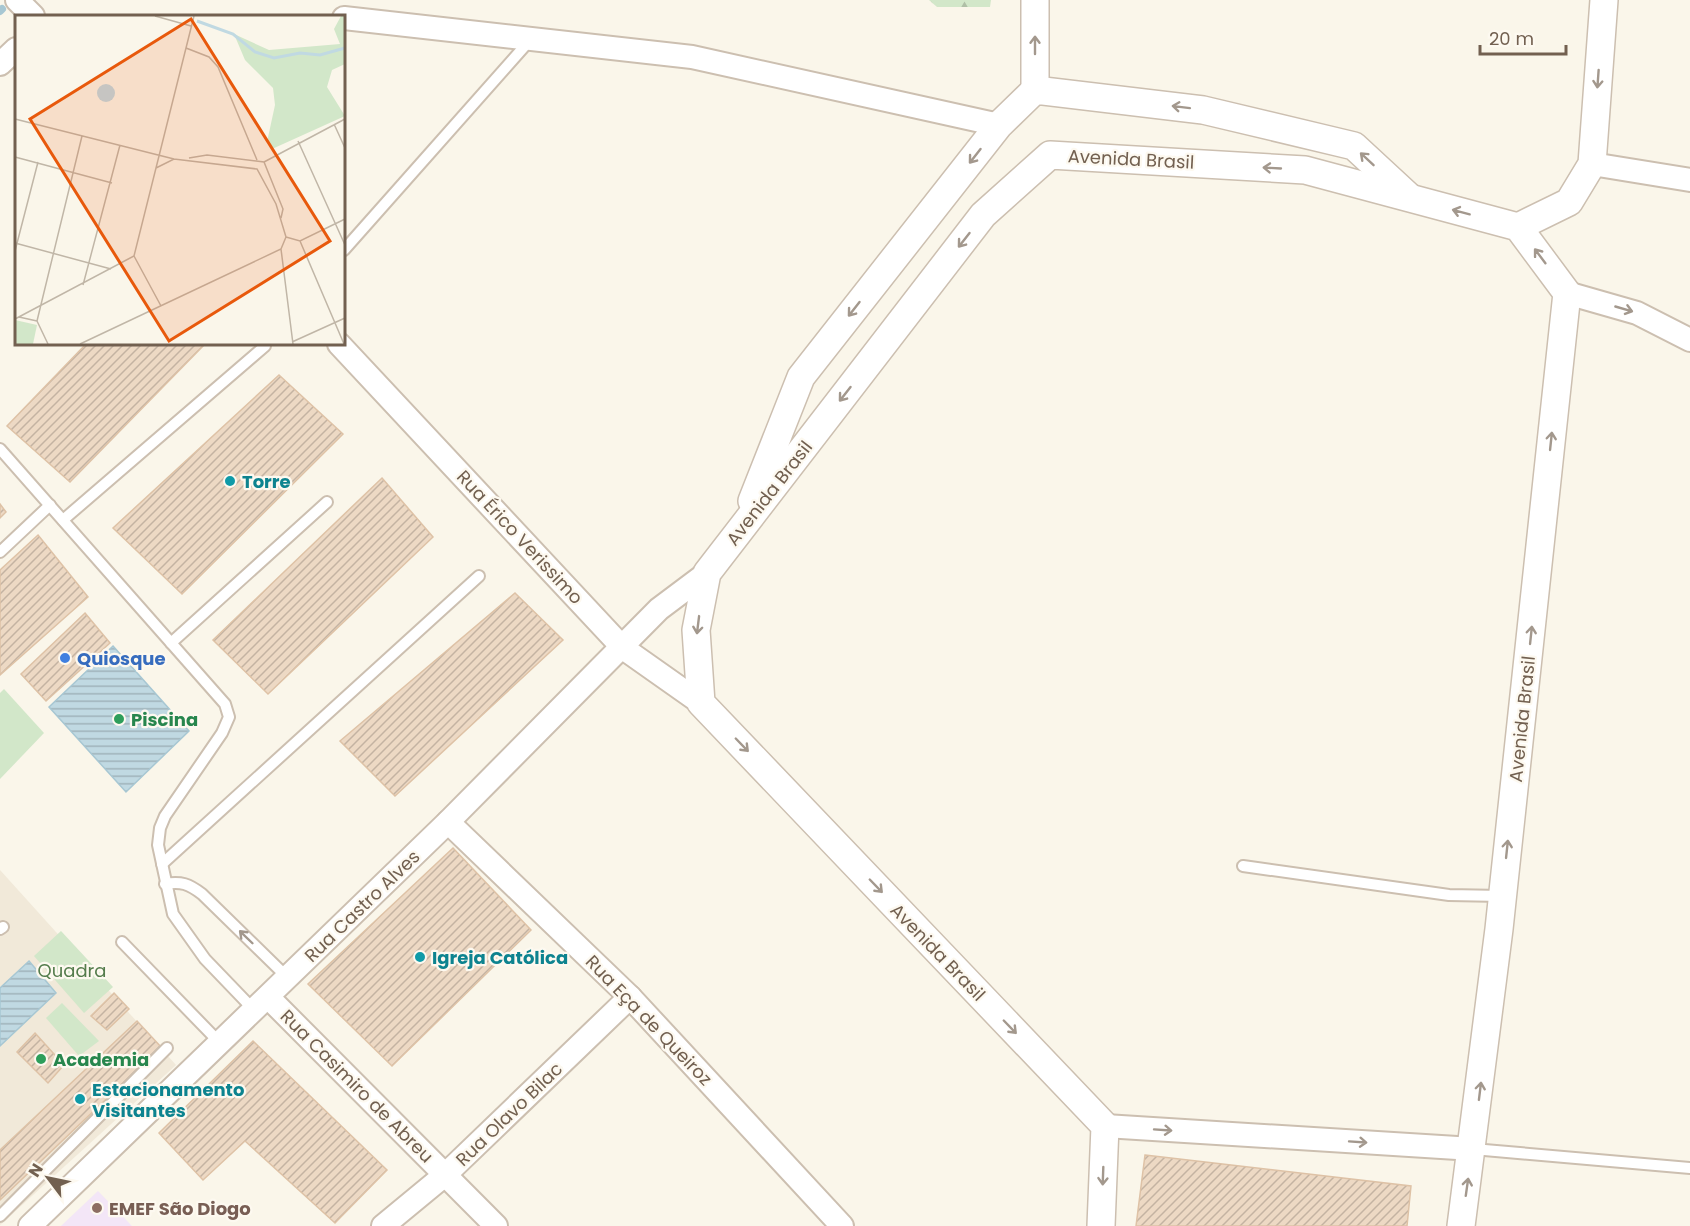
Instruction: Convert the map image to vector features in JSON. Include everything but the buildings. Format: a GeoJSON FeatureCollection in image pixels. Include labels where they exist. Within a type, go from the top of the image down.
{"type":"FeatureCollection","features":[{"type":"Feature","properties":{"kind":"street"},"geometry":{"type":"LineString","coordinates":[[17,0],[32,15]]}},
{"type":"Feature","properties":{"kind":"street"},"geometry":{"type":"LineString","coordinates":[[741,529],[801,377],[999,125],[1035,90],[1035,0]]}},
{"type":"Feature","properties":{"kind":"street"},"geometry":{"type":"LineString","coordinates":[[1604,0],[1592,164],[1569,202],[1518,227],[1568,293],[1637,313],[1690,340]]}},
{"type":"Feature","properties":{"kind":"street"},"geometry":{"type":"LineString","coordinates":[[345,18],[693,57],[999,125]]}},
{"type":"Feature","properties":{"kind":"street"},"geometry":{"type":"LineString","coordinates":[[0,64],[15,51]]}},
{"type":"Feature","properties":{"kind":"street"},"geometry":{"type":"LineString","coordinates":[[1035,90],[1203,110],[1354,147],[1410,198]]}},
{"type":"Feature","properties":{"kind":"street","name":"Avenida Brasil"},"geometry":{"type":"LineString","coordinates":[[1105,1126],[701,703],[696,630],[707,573],[983,215],[1050,155],[1305,170],[1518,227]]}},
{"type":"Feature","properties":{"kind":"street"},"geometry":{"type":"LineString","coordinates":[[1592,164],[1690,180]]}},
{"type":"Feature","properties":{"kind":"street","name":"Avenida Brasil"},"geometry":{"type":"LineString","coordinates":[[1461,1226],[1473,1149],[1502,897],[1568,293]]}},
{"type":"Feature","properties":{"kind":"street","name":"Rua Érico Verissimo"},"geometry":{"type":"LineString","coordinates":[[340,345],[623,648]]}},
{"type":"Feature","properties":{"kind":"street"},"geometry":{"type":"LineString","coordinates":[[701,703],[623,648],[659,609],[707,573]]}},
{"type":"Feature","properties":{"kind":"street","name":"Rua Castro Alves"},"geometry":{"type":"LineString","coordinates":[[30,1226],[288,978],[623,648]]}},
{"type":"Feature","properties":{"kind":"street","name":"Rua Eça de Queiroz"},"geometry":{"type":"LineString","coordinates":[[448,822],[630,997],[842,1226]]}},
{"type":"Feature","properties":{"kind":"street","name":"Rua Olavo Bilac"},"geometry":{"type":"LineString","coordinates":[[383,1226],[446,1174],[630,997]]}},
{"type":"Feature","properties":{"kind":"street","name":"Rua Casimiro de Abreu"},"geometry":{"type":"LineString","coordinates":[[261,1003],[446,1174],[496,1226]]}},
{"type":"Feature","properties":{"kind":"street"},"geometry":{"type":"LineString","coordinates":[[1101,1226],[1105,1126],[1473,1149]]}},
{"type":"Feature","properties":{"kind":"lane"},"geometry":{"type":"LineString","coordinates":[[345,249],[531,39]]}},
{"type":"Feature","properties":{"kind":"lane"},"geometry":{"type":"LineString","coordinates":[[63,520],[265,346]]}},
{"type":"Feature","properties":{"kind":"lane"},"geometry":{"type":"LineString","coordinates":[[0,448],[225,704],[229,717],[222,733],[165,816],[160,828],[158,845],[173,914],[206,959],[261,1003]]}},
{"type":"Feature","properties":{"kind":"lane"},"geometry":{"type":"LineString","coordinates":[[171,643],[327,502]]}},
{"type":"Feature","properties":{"kind":"lane"},"geometry":{"type":"LineString","coordinates":[[0,552],[50,505]]}},
{"type":"Feature","properties":{"kind":"lane"},"geometry":{"type":"LineString","coordinates":[[162,864],[479,576]]}},
{"type":"Feature","properties":{"kind":"lane"},"geometry":{"type":"LineString","coordinates":[[1243,866],[1449,895],[1502,897]]}},
{"type":"Feature","properties":{"kind":"lane"},"geometry":{"type":"LineString","coordinates":[[165,884],[180,881],[190,884],[288,978]]}},
{"type":"Feature","properties":{"kind":"lane"},"geometry":{"type":"LineString","coordinates":[[122,942],[220,1042]]}},
{"type":"Feature","properties":{"kind":"lane"},"geometry":{"type":"LineString","coordinates":[[0,1216],[167,1048]]}},
{"type":"Feature","properties":{"kind":"lane"},"geometry":{"type":"LineString","coordinates":[[1473,1149],[1690,1168]]}},
{"type":"Feature","properties":{"kind":"shaded area"},"geometry":{"type":"Polygon","coordinates":[[[0,870],[176,1065],[0,1225],[0,870]]]}},
{"type":"Feature","properties":{"kind":"shaded area","name":"EMEF São Diogo"},"geometry":{"type":"Polygon","coordinates":[[[98,1191],[132,1226],[61,1226],[98,1191]]]}},
{"type":"Feature","properties":{"kind":"green space"},"geometry":{"type":"Polygon","coordinates":[[[929,0],[991,0],[990,7],[937,7],[929,0]]]}},
{"type":"Feature","properties":{"kind":"green space"},"geometry":{"type":"Polygon","coordinates":[[[4,689],[44,733],[0,779],[0,693],[4,689]]]}},
{"type":"Feature","properties":{"kind":"green space","name":"Quadra"},"geometry":{"type":"Polygon","coordinates":[[[61,931],[113,987],[84,1013],[34,956],[61,931]]]}},
{"type":"Feature","properties":{"kind":"green space"},"geometry":{"type":"Polygon","coordinates":[[[62,1003],[99,1041],[79,1056],[46,1018],[62,1003]]]}},
{"type":"Feature","properties":{"kind":"water","name":"Piscina"},"geometry":{"type":"Polygon","coordinates":[[[113,646],[189,731],[126,792],[49,707],[113,646]]]}},
{"type":"Feature","properties":{"kind":"water"},"geometry":{"type":"Polygon","coordinates":[[[29,961],[56,993],[0,1046],[0,988],[29,961]]]}},
{"type":"Feature","properties":{"kind":"place","name":"Torre"},"geometry":{"type":"Point","coordinates":[230,481]}},
{"type":"Feature","properties":{"kind":"place","name":"Quiosque"},"geometry":{"type":"Point","coordinates":[65,658]}},
{"type":"Feature","properties":{"kind":"place","name":"Piscina"},"geometry":{"type":"Point","coordinates":[119,719]}},
{"type":"Feature","properties":{"kind":"place","name":"Igreja Católica"},"geometry":{"type":"Point","coordinates":[420,957]}},
{"type":"Feature","properties":{"kind":"place","name":"Academia"},"geometry":{"type":"Point","coordinates":[41,1059]}},
{"type":"Feature","properties":{"kind":"place","name":"Estacionamento Visitantes"},"geometry":{"type":"Point","coordinates":[80,1099]}},
{"type":"Feature","properties":{"kind":"place","name":"EMEF São Diogo"},"geometry":{"type":"Point","coordinates":[97,1208]}}]}
